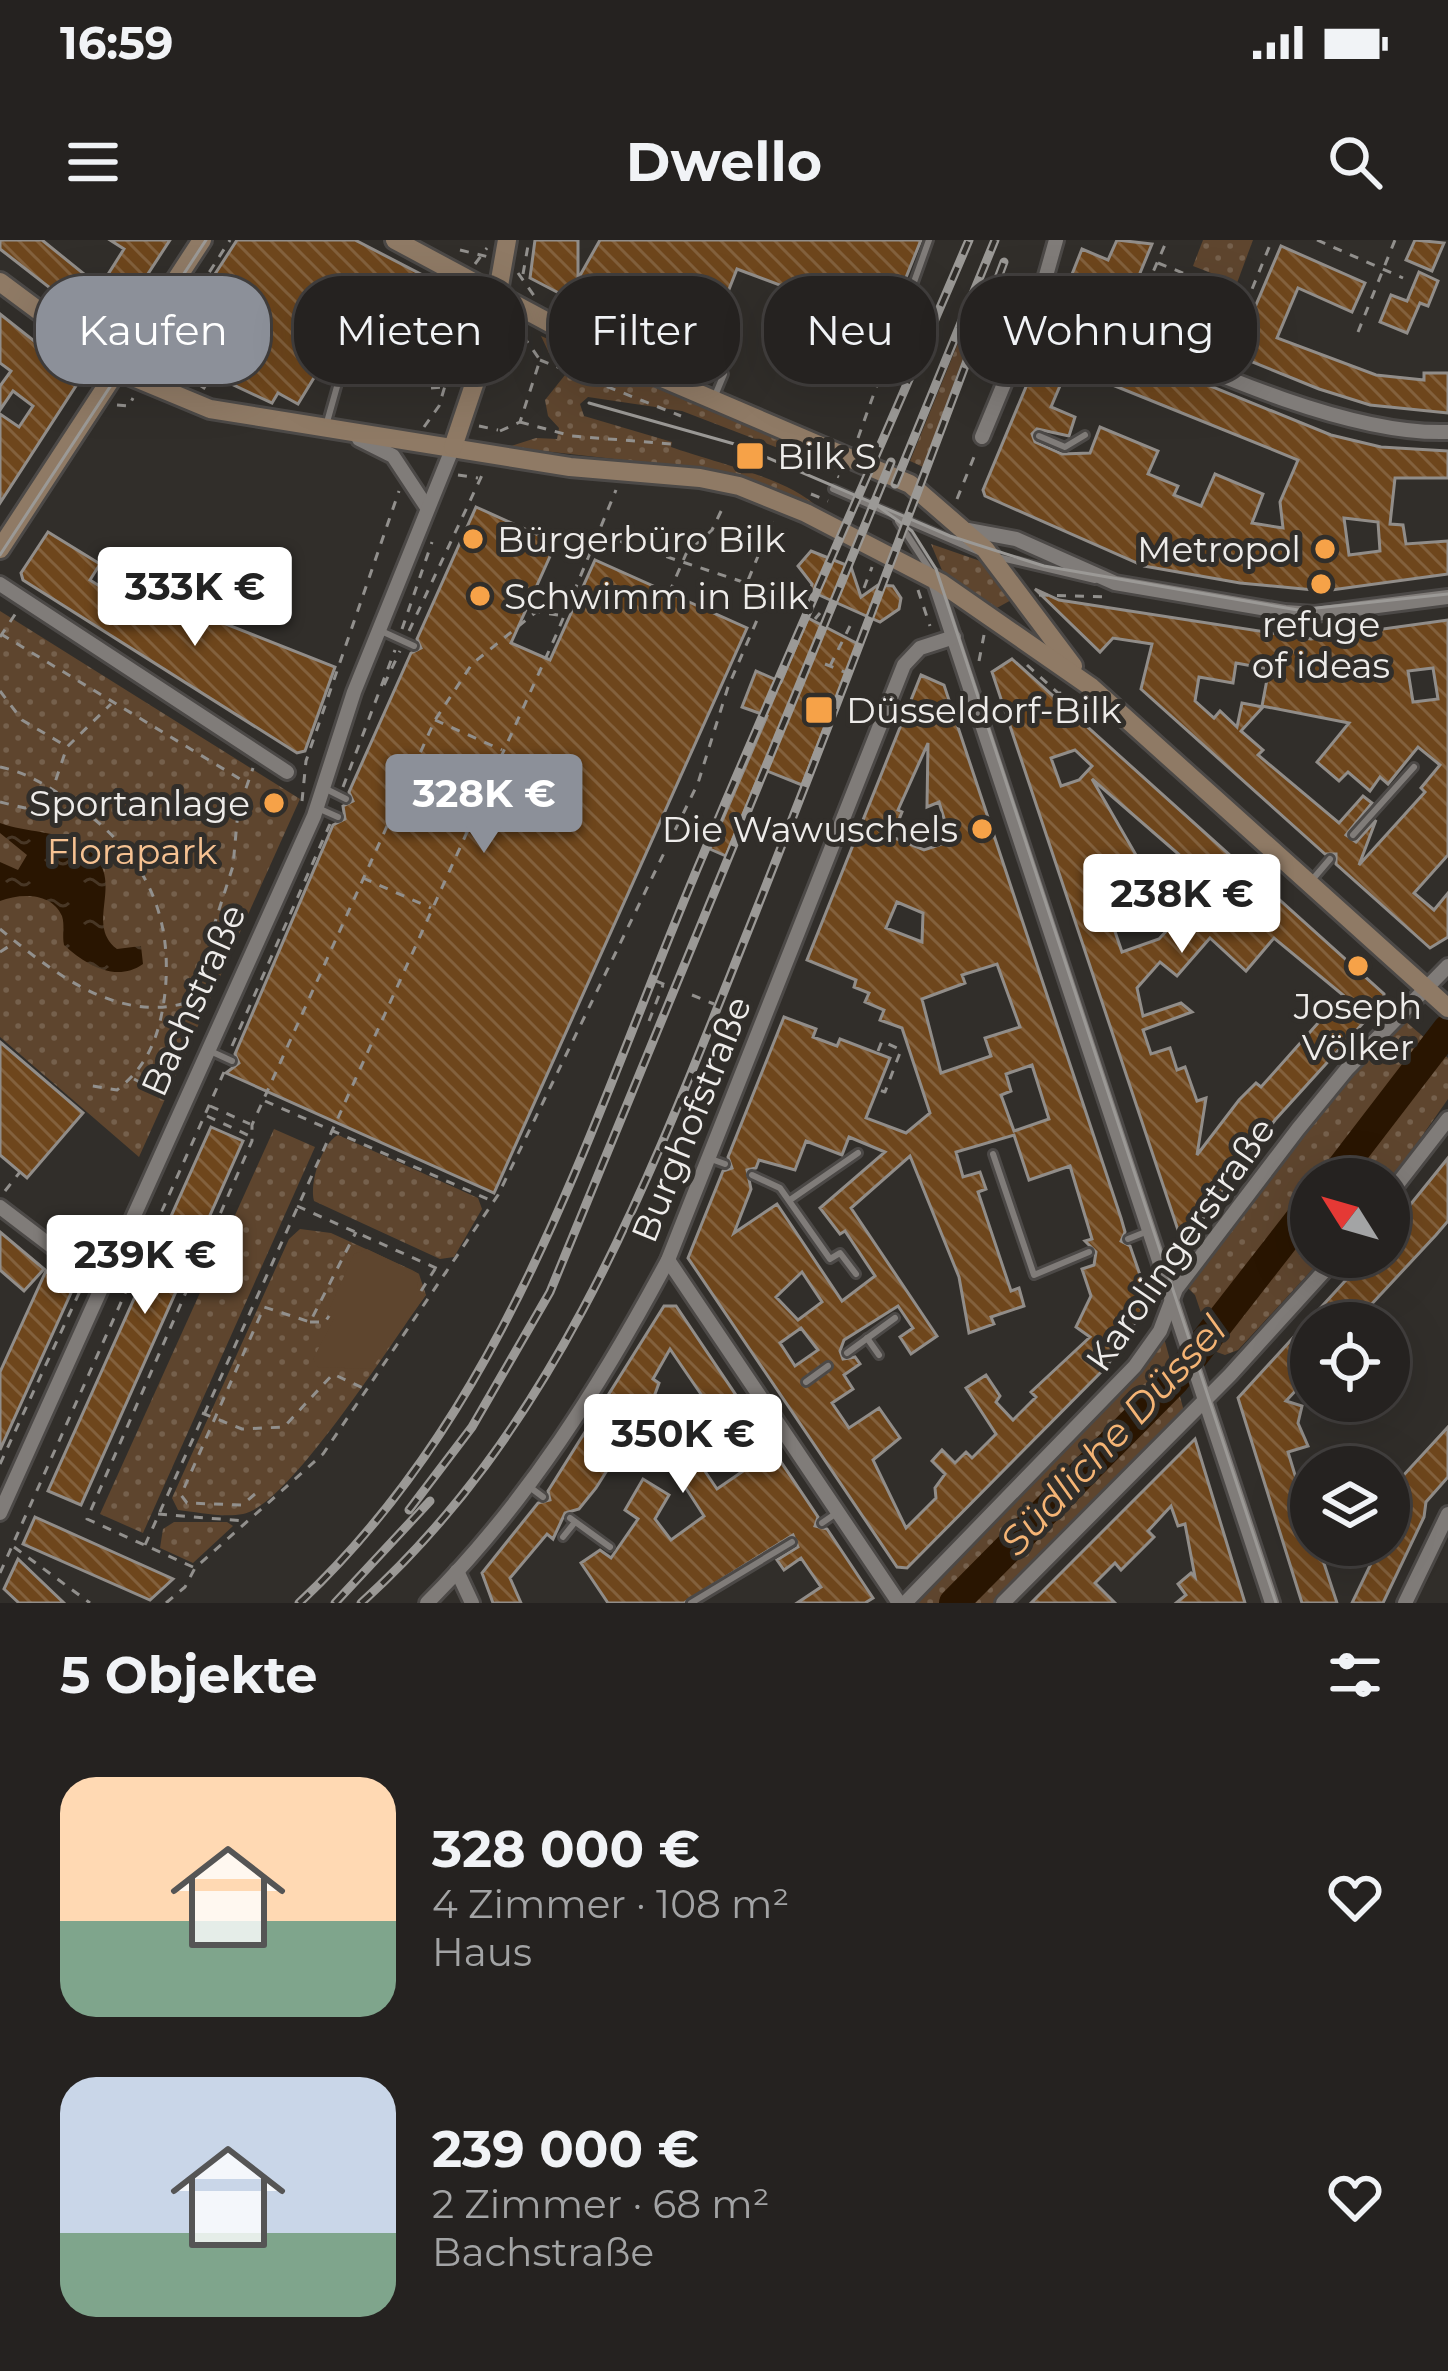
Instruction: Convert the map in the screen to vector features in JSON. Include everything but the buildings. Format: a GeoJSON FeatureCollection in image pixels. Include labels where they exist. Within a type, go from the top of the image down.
{"type":"FeatureCollection","features":[{"type":"Feature","properties":{"kind":"main road"},"geometry":{"type":"LineString","coordinates":[[179,276],[202,240]]}},
{"type":"Feature","properties":{"kind":"main road"},"geometry":{"type":"LineString","coordinates":[[395,240],[462,276]]}},
{"type":"Feature","properties":{"kind":"main road","name":"Bachstraße"},"geometry":{"type":"LineString","coordinates":[[500,276],[507,240]]}},
{"type":"Feature","properties":{"kind":"main road"},"geometry":{"type":"LineString","coordinates":[[0,282],[36,309]]}},
{"type":"Feature","properties":{"kind":"main road"},"geometry":{"type":"LineString","coordinates":[[525,310],[613,357],[880,468],[950,514],[991,556],[1091,687]]}},
{"type":"Feature","properties":{"kind":"main road"},"geometry":{"type":"LineString","coordinates":[[0,549],[110,384]]}},
{"type":"Feature","properties":{"kind":"main road"},"geometry":{"type":"LineString","coordinates":[[143,384],[221,412],[739,486],[879,550],[934,579],[1091,687],[1448,1007]]}},
{"type":"Feature","properties":{"kind":"main road","name":"Bachstraße"},"geometry":{"type":"LineString","coordinates":[[453,447],[474,384]]}},
{"type":"Feature","properties":{"kind":"street"},"geometry":{"type":"LineString","coordinates":[[1046,276],[1056,240]]}},
{"type":"Feature","properties":{"kind":"street"},"geometry":{"type":"LineString","coordinates":[[982,437],[1004,384]]}},
{"type":"Feature","properties":{"kind":"street"},"geometry":{"type":"LineString","coordinates":[[1252,384],[1326,414],[1388,430],[1448,432]]}},
{"type":"Feature","properties":{"kind":"street"},"geometry":{"type":"LineString","coordinates":[[327,426],[391,453],[426,506]]}},
{"type":"Feature","properties":{"kind":"street","name":"Bachstraße"},"geometry":{"type":"LineString","coordinates":[[0,1513],[317,807],[304,780],[379,630],[453,447]]}},
{"type":"Feature","properties":{"kind":"street"},"geometry":{"type":"LineString","coordinates":[[968,530],[1016,539],[1115,583],[1315,614],[1448,597]]}},
{"type":"Feature","properties":{"kind":"street"},"geometry":{"type":"LineString","coordinates":[[934,579],[959,639],[1272,1603]]}},
{"type":"Feature","properties":{"kind":"street"},"geometry":{"type":"LineString","coordinates":[[0,584],[304,780]]}},
{"type":"Feature","properties":{"kind":"street","name":"Burghofstraße"},"geometry":{"type":"LineString","coordinates":[[427,1603],[529,1485],[580,1413],[668,1260],[904,665],[920,647],[959,639]]}},
{"type":"Feature","properties":{"kind":"street","name":"Karolingerstraße"},"geometry":{"type":"LineString","coordinates":[[902,1603],[1104,1403],[1160,1330],[1174,1297],[1298,1129],[1448,966]]}},
{"type":"Feature","properties":{"kind":"street"},"geometry":{"type":"LineString","coordinates":[[1410,1168],[1448,1119]]}},
{"type":"Feature","properties":{"kind":"street"},"geometry":{"type":"LineString","coordinates":[[0,1207],[101,1284]]}},
{"type":"Feature","properties":{"kind":"street"},"geometry":{"type":"LineString","coordinates":[[668,1260],[902,1603]]}},
{"type":"Feature","properties":{"kind":"street"},"geometry":{"type":"LineString","coordinates":[[1004,1603],[1207,1398],[1318,1278]]}},
{"type":"Feature","properties":{"kind":"street"},"geometry":{"type":"LineString","coordinates":[[1405,1603],[1446,1522]]}},
{"type":"Feature","properties":{"kind":"street"},"geometry":{"type":"LineString","coordinates":[[457,1571],[472,1603]]}},
{"type":"Feature","properties":{"kind":"lane"},"geometry":{"type":"LineString","coordinates":[[915,276],[929,240]]}},
{"type":"Feature","properties":{"kind":"lane"},"geometry":{"type":"LineString","coordinates":[[327,426],[338,384]]}},
{"type":"Feature","properties":{"kind":"lane"},"geometry":{"type":"LineString","coordinates":[[714,399],[720,384]]}},
{"type":"Feature","properties":{"kind":"lane"},"geometry":{"type":"LineString","coordinates":[[1040,436],[1065,447],[1084,435]]}},
{"type":"Feature","properties":{"kind":"lane"},"geometry":{"type":"LineString","coordinates":[[833,489],[991,556],[1115,583]]}},
{"type":"Feature","properties":{"kind":"lane"},"geometry":{"type":"LineString","coordinates":[[896,518],[919,546],[934,579]]}},
{"type":"Feature","properties":{"kind":"lane"},"geometry":{"type":"LineString","coordinates":[[379,630],[414,646]]}},
{"type":"Feature","properties":{"kind":"lane"},"geometry":{"type":"LineString","coordinates":[[1353,835],[1414,767]]}},
{"type":"Feature","properties":{"kind":"lane"},"geometry":{"type":"LineString","coordinates":[[304,780],[343,797]]}},
{"type":"Feature","properties":{"kind":"lane"},"geometry":{"type":"LineString","coordinates":[[317,807],[335,816]]}},
{"type":"Feature","properties":{"kind":"lane"},"geometry":{"type":"LineString","coordinates":[[1310,883],[1330,859]]}},
{"type":"Feature","properties":{"kind":"lane"},"geometry":{"type":"LineString","coordinates":[[207,1049],[230,1060]]}},
{"type":"Feature","properties":{"kind":"lane"},"geometry":{"type":"LineString","coordinates":[[790,1201],[858,1153]]}},
{"type":"Feature","properties":{"kind":"lane"},"geometry":{"type":"LineString","coordinates":[[993,1154],[1034,1275],[1089,1252]]}},
{"type":"Feature","properties":{"kind":"lane"},"geometry":{"type":"LineString","coordinates":[[707,1157],[725,1164]]}},
{"type":"Feature","properties":{"kind":"lane"},"geometry":{"type":"LineString","coordinates":[[752,1175],[780,1188],[830,1259],[840,1253],[856,1274]]}},
{"type":"Feature","properties":{"kind":"lane"},"geometry":{"type":"LineString","coordinates":[[1128,1239],[1151,1229]]}},
{"type":"Feature","properties":{"kind":"lane"},"geometry":{"type":"LineString","coordinates":[[847,1353],[896,1318]]}},
{"type":"Feature","properties":{"kind":"lane"},"geometry":{"type":"LineString","coordinates":[[867,1338],[879,1355]]}},
{"type":"Feature","properties":{"kind":"lane"},"geometry":{"type":"LineString","coordinates":[[806,1382],[828,1366]]}},
{"type":"Feature","properties":{"kind":"lane"},"geometry":{"type":"LineString","coordinates":[[768,1408],[782,1398]]}},
{"type":"Feature","properties":{"kind":"lane"},"geometry":{"type":"LineString","coordinates":[[529,1485],[543,1497]]}},
{"type":"Feature","properties":{"kind":"lane"},"geometry":{"type":"LineString","coordinates":[[822,1522],[838,1512]]}},
{"type":"Feature","properties":{"kind":"lane"},"geometry":{"type":"LineString","coordinates":[[563,1538],[572,1520],[610,1546]]}},
{"type":"Feature","properties":{"kind":"lane"},"geometry":{"type":"LineString","coordinates":[[691,1603],[792,1543]]}},
{"type":"Feature","properties":{"kind":"path"},"geometry":{"type":"LineString","coordinates":[[203,276],[230,240]]}},
{"type":"Feature","properties":{"kind":"path"},"geometry":{"type":"LineString","coordinates":[[475,267],[489,240]]}},
{"type":"Feature","properties":{"kind":"path"},"geometry":{"type":"LineString","coordinates":[[530,240],[522,276],[536,291]]}},
{"type":"Feature","properties":{"kind":"path"},"geometry":{"type":"LineString","coordinates":[[1152,276],[1167,240]]}},
{"type":"Feature","properties":{"kind":"path"},"geometry":{"type":"LineString","coordinates":[[1158,262],[1248,298],[1272,240]]}},
{"type":"Feature","properties":{"kind":"path"},"geometry":{"type":"LineString","coordinates":[[1317,240],[1403,278]]}},
{"type":"Feature","properties":{"kind":"path"},"geometry":{"type":"LineString","coordinates":[[1358,332],[1395,240]]}},
{"type":"Feature","properties":{"kind":"path"},"geometry":{"type":"LineString","coordinates":[[460,250],[490,257]]}},
{"type":"Feature","properties":{"kind":"path"},"geometry":{"type":"LineString","coordinates":[[529,329],[526,340],[540,360],[681,416]]}},
{"type":"Feature","properties":{"kind":"path"},"geometry":{"type":"LineString","coordinates":[[520,422],[540,360]]}},
{"type":"Feature","properties":{"kind":"path"},"geometry":{"type":"LineString","coordinates":[[98,404],[129,406],[140,384]]}},
{"type":"Feature","properties":{"kind":"path"},"geometry":{"type":"LineString","coordinates":[[424,427],[446,384]]}},
{"type":"Feature","properties":{"kind":"path"},"geometry":{"type":"LineString","coordinates":[[841,434],[857,439],[875,384]]}},
{"type":"Feature","properties":{"kind":"path"},"geometry":{"type":"LineString","coordinates":[[431,388],[445,387]]}},
{"type":"Feature","properties":{"kind":"path"},"geometry":{"type":"LineString","coordinates":[[431,416],[443,414]]}},
{"type":"Feature","properties":{"kind":"path"},"geometry":{"type":"LineString","coordinates":[[500,431],[520,422],[572,436],[672,444]]}},
{"type":"Feature","properties":{"kind":"path"},"geometry":{"type":"LineString","coordinates":[[962,486],[982,437]]}},
{"type":"Feature","properties":{"kind":"path"},"geometry":{"type":"LineString","coordinates":[[401,640],[485,466]]}},
{"type":"Feature","properties":{"kind":"path"},"geometry":{"type":"LineString","coordinates":[[821,469],[839,477]]}},
{"type":"Feature","properties":{"kind":"path"},"geometry":{"type":"LineString","coordinates":[[145,1545],[504,750],[619,472]]}},
{"type":"Feature","properties":{"kind":"path"},"geometry":{"type":"LineString","coordinates":[[464,477],[481,478]]}},
{"type":"Feature","properties":{"kind":"path"},"geometry":{"type":"LineString","coordinates":[[298,812],[346,644],[393,516],[398,484]]}},
{"type":"Feature","properties":{"kind":"path"},"geometry":{"type":"LineString","coordinates":[[811,494],[828,501]]}},
{"type":"Feature","properties":{"kind":"path"},"geometry":{"type":"LineString","coordinates":[[393,516],[405,503]]}},
{"type":"Feature","properties":{"kind":"path"},"geometry":{"type":"LineString","coordinates":[[669,593],[682,562],[712,530],[724,505]]}},
{"type":"Feature","properties":{"kind":"path"},"geometry":{"type":"LineString","coordinates":[[166,1603],[185,1587],[195,1568],[323,1454],[493,1202],[698,783],[728,687],[757,620],[744,590],[772,520]]}},
{"type":"Feature","properties":{"kind":"path"},"geometry":{"type":"LineString","coordinates":[[343,797],[350,766],[431,556],[432,532]]}},
{"type":"Feature","properties":{"kind":"path"},"geometry":{"type":"LineString","coordinates":[[597,533],[746,584]]}},
{"type":"Feature","properties":{"kind":"path"},"geometry":{"type":"LineString","coordinates":[[864,588],[879,550]]}},
{"type":"Feature","properties":{"kind":"path"},"geometry":{"type":"LineString","coordinates":[[910,566],[932,631]]}},
{"type":"Feature","properties":{"kind":"path"},"geometry":{"type":"LineString","coordinates":[[1040,595],[1054,592],[1108,601],[1115,583]]}},
{"type":"Feature","properties":{"kind":"path"},"geometry":{"type":"LineString","coordinates":[[24,602],[1,636],[245,782]]}},
{"type":"Feature","properties":{"kind":"path"},"geometry":{"type":"LineString","coordinates":[[195,1568],[87,1519],[251,1137],[252,1125],[435,720],[472,664],[536,612],[560,616]]}},
{"type":"Feature","properties":{"kind":"path"},"geometry":{"type":"LineString","coordinates":[[815,619],[820,613]]}},
{"type":"Feature","properties":{"kind":"path"},"geometry":{"type":"LineString","coordinates":[[847,673],[827,665],[850,626]]}},
{"type":"Feature","properties":{"kind":"path"},"geometry":{"type":"LineString","coordinates":[[959,639],[984,635],[979,667]]}},
{"type":"Feature","properties":{"kind":"path"},"geometry":{"type":"LineString","coordinates":[[346,644],[352,658]]}},
{"type":"Feature","properties":{"kind":"path"},"geometry":{"type":"LineString","coordinates":[[840,670],[842,663]]}},
{"type":"Feature","properties":{"kind":"path"},"geometry":{"type":"LineString","coordinates":[[0,691],[22,720],[67,747]]}},
{"type":"Feature","properties":{"kind":"path"},"geometry":{"type":"LineString","coordinates":[[0,802],[26,808],[56,791],[67,747],[111,704]]}},
{"type":"Feature","properties":{"kind":"path"},"geometry":{"type":"LineString","coordinates":[[435,720],[504,750]]}},
{"type":"Feature","properties":{"kind":"path"},"geometry":{"type":"LineString","coordinates":[[0,766],[56,791],[111,832],[146,873],[162,913],[163,1008],[152,1050],[133,1078],[117,1090],[86,1085]]}},
{"type":"Feature","properties":{"kind":"path"},"geometry":{"type":"LineString","coordinates":[[0,929],[89,992],[163,1008],[182,1004],[194,988],[233,866],[245,782],[252,770]]}},
{"type":"Feature","properties":{"kind":"path","name":"Bachstraße"},"geometry":{"type":"LineString","coordinates":[[0,1573],[335,816]]}},
{"type":"Feature","properties":{"kind":"path"},"geometry":{"type":"LineString","coordinates":[[363,878],[433,909]]}},
{"type":"Feature","properties":{"kind":"path"},"geometry":{"type":"LineString","coordinates":[[0,952],[16,942]]}},
{"type":"Feature","properties":{"kind":"path"},"geometry":{"type":"LineString","coordinates":[[656,981],[673,988]]}},
{"type":"Feature","properties":{"kind":"path"},"geometry":{"type":"LineString","coordinates":[[649,1021],[663,985]]}},
{"type":"Feature","properties":{"kind":"path"},"geometry":{"type":"LineString","coordinates":[[692,995],[714,1004]]}},
{"type":"Feature","properties":{"kind":"path"},"geometry":{"type":"LineString","coordinates":[[700,1006],[702,999]]}},
{"type":"Feature","properties":{"kind":"path"},"geometry":{"type":"LineString","coordinates":[[878,1052],[882,1042],[901,1050],[885,1092],[879,1090]]}},
{"type":"Feature","properties":{"kind":"path"},"geometry":{"type":"LineString","coordinates":[[709,1046],[746,1061]]}},
{"type":"Feature","properties":{"kind":"path"},"geometry":{"type":"LineString","coordinates":[[133,1078],[165,1096]]}},
{"type":"Feature","properties":{"kind":"path"},"geometry":{"type":"LineString","coordinates":[[263,1100],[493,1202]]}},
{"type":"Feature","properties":{"kind":"path"},"geometry":{"type":"LineString","coordinates":[[209,1106],[252,1125]]}},
{"type":"Feature","properties":{"kind":"path"},"geometry":{"type":"LineString","coordinates":[[205,1115],[251,1137]]}},
{"type":"Feature","properties":{"kind":"path"},"geometry":{"type":"LineString","coordinates":[[6,1189],[20,1172]]}},
{"type":"Feature","properties":{"kind":"path"},"geometry":{"type":"LineString","coordinates":[[295,1205],[448,1273]]}},
{"type":"Feature","properties":{"kind":"path"},"geometry":{"type":"LineString","coordinates":[[310,1322],[356,1232]]}},
{"type":"Feature","properties":{"kind":"path"},"geometry":{"type":"LineString","coordinates":[[421,1292],[436,1268]]}},
{"type":"Feature","properties":{"kind":"path"},"geometry":{"type":"LineString","coordinates":[[0,1464],[82,1285]]}},
{"type":"Feature","properties":{"kind":"path"},"geometry":{"type":"LineString","coordinates":[[252,1301],[310,1322],[325,1322],[329,1316]]}},
{"type":"Feature","properties":{"kind":"path"},"geometry":{"type":"LineString","coordinates":[[181,1495],[264,1307]]}},
{"type":"Feature","properties":{"kind":"path"},"geometry":{"type":"LineString","coordinates":[[202,1413],[242,1429],[284,1427],[333,1374],[367,1390]]}},
{"type":"Feature","properties":{"kind":"path"},"geometry":{"type":"LineString","coordinates":[[167,1490],[187,1503],[242,1505],[255,1494]]}},
{"type":"Feature","properties":{"kind":"path"},"geometry":{"type":"LineString","coordinates":[[158,1514],[246,1522]]}},
{"type":"Feature","properties":{"kind":"path"},"geometry":{"type":"LineString","coordinates":[[11,1545],[89,1603]]}},
{"type":"Feature","properties":{"kind":"green space"},"geometry":{"type":"Polygon","coordinates":[[[1203,240],[1253,240],[1240,276],[1219,276],[1193,266],[1203,240]]]}},
{"type":"Feature","properties":{"kind":"green space"},"geometry":{"type":"Polygon","coordinates":[[[960,338],[960,367],[923,467],[910,461],[960,338]]]}},
{"type":"Feature","properties":{"kind":"green space"},"geometry":{"type":"Polygon","coordinates":[[[558,384],[655,384],[837,461],[835,470],[682,411],[588,397],[580,404],[584,416],[672,442],[671,447],[769,479],[817,507],[721,471],[508,447],[536,438],[557,439],[559,428],[548,416],[545,400],[558,384]]]}},
{"type":"Feature","properties":{"kind":"green space"},"geometry":{"type":"Polygon","coordinates":[[[931,544],[986,563],[1013,599],[995,609],[944,575],[931,544]]]}},
{"type":"Feature","properties":{"kind":"green space","name":"Florapark"},"geometry":{"type":"Polygon","coordinates":[[[0,611],[300,799],[139,1157],[0,1037],[0,611]]]}},
{"type":"Feature","properties":{"kind":"green space"},"geometry":{"type":"Polygon","coordinates":[[[1404,1020],[1448,1058],[1448,1099],[1407,1158],[1290,1158],[1290,1278],[1305,1278],[1238,1350],[1225,1355],[1214,1351],[1195,1295],[1185,1285],[1350,1071],[1404,1020]]]}},
{"type":"Feature","properties":{"kind":"green space"},"geometry":{"type":"Polygon","coordinates":[[[274,1129],[315,1147],[143,1533],[100,1514],[274,1129]]]}},
{"type":"Feature","properties":{"kind":"green space"},"geometry":{"type":"Polygon","coordinates":[[[338,1135],[478,1198],[482,1209],[454,1257],[440,1259],[314,1201],[318,1164],[338,1135]]]}},
{"type":"Feature","properties":{"kind":"green space"},"geometry":{"type":"Polygon","coordinates":[[[300,1229],[331,1233],[412,1270],[419,1274],[426,1295],[313,1452],[263,1504],[235,1515],[178,1510],[172,1498],[289,1239],[300,1229]]]}},
{"type":"Feature","properties":{"kind":"green space"},"geometry":{"type":"Polygon","coordinates":[[[367,1249],[419,1274],[417,1289],[426,1295],[371,1369],[318,1367],[313,1359],[334,1319],[327,1314],[354,1254],[367,1249]]]}},
{"type":"Feature","properties":{"kind":"green space"},"geometry":{"type":"Polygon","coordinates":[[[1164,1338],[1185,1415],[998,1603],[919,1603],[915,1596],[1157,1339],[1164,1338]]]}},
{"type":"Feature","properties":{"kind":"green space"},"geometry":{"type":"Polygon","coordinates":[[[174,1522],[233,1526],[193,1563],[160,1548],[163,1529],[174,1522]]]}},
{"type":"Feature","properties":{"kind":"water"},"geometry":{"type":"Polygon","coordinates":[[[0,823],[63,837],[97,858],[106,885],[107,938],[117,949],[141,946],[143,964],[122,972],[92,965],[64,945],[62,916],[51,902],[26,896],[0,901],[0,862],[18,870],[27,855],[0,833],[0,823]]]}},
{"type":"Feature","properties":{"kind":"waterway","name":"Südliche Düssel"},"geometry":{"type":"LineString","coordinates":[[1349,1158],[1448,1029]]}},
{"type":"Feature","properties":{"kind":"waterway","name":"Südliche Düssel"},"geometry":{"type":"LineString","coordinates":[[954,1603],[1174,1381],[1290,1232]]}},
{"type":"Feature","properties":{"kind":"tram line"},"geometry":{"type":"LineString","coordinates":[[0,555],[206,240]]}},
{"type":"Feature","properties":{"kind":"tram line"},"geometry":{"type":"LineString","coordinates":[[589,403],[738,445],[950,536],[1044,566],[1298,610],[1448,594]]}},
{"type":"Feature","properties":{"kind":"tram line"},"geometry":{"type":"LineString","coordinates":[[871,501],[912,531],[936,569],[1276,1603]]}},
{"type":"Feature","properties":{"kind":"railway"},"geometry":{"type":"LineString","coordinates":[[299,1603],[372,1526],[434,1443],[488,1354],[535,1261],[695,874],[969,240]]}},
{"type":"Feature","properties":{"kind":"railway"},"geometry":{"type":"LineString","coordinates":[[895,484],[995,240]]}},
{"type":"Feature","properties":{"kind":"railway"},"geometry":{"type":"LineString","coordinates":[[361,1603],[432,1531],[494,1453],[548,1370],[640,1194],[786,835],[1004,262]]}},
{"type":"Feature","properties":{"kind":"railway"},"geometry":{"type":"LineString","coordinates":[[409,1510],[472,1427],[550,1292],[891,462]]}},
{"type":"Feature","properties":{"kind":"railway"},"geometry":{"type":"LineString","coordinates":[[335,1603],[430,1501]]}},
{"type":"Feature","properties":{"kind":"place","name":"Bilk S"},"geometry":{"type":"Point","coordinates":[750,456]}},
{"type":"Feature","properties":{"kind":"place","name":"Bürgerbüro Bilk"},"geometry":{"type":"Point","coordinates":[473,539]}},
{"type":"Feature","properties":{"kind":"place","name":"Metropol"},"geometry":{"type":"Point","coordinates":[1325,549]}},
{"type":"Feature","properties":{"kind":"place","name":"refuge of ideas"},"geometry":{"type":"Point","coordinates":[1321,584]}},
{"type":"Feature","properties":{"kind":"place","name":"Schwimm in Bilk"},"geometry":{"type":"Point","coordinates":[480,596]}},
{"type":"Feature","properties":{"kind":"place","name":"Düsseldorf-Bilk"},"geometry":{"type":"Point","coordinates":[819,710]}},
{"type":"Feature","properties":{"kind":"place","name":"Sportanlage"},"geometry":{"type":"Point","coordinates":[274,803]}},
{"type":"Feature","properties":{"kind":"place","name":"Die Wawuschels"},"geometry":{"type":"Point","coordinates":[982,829]}},
{"type":"Feature","properties":{"kind":"place","name":"Joseph Völker"},"geometry":{"type":"Point","coordinates":[1358,966]}}]}
